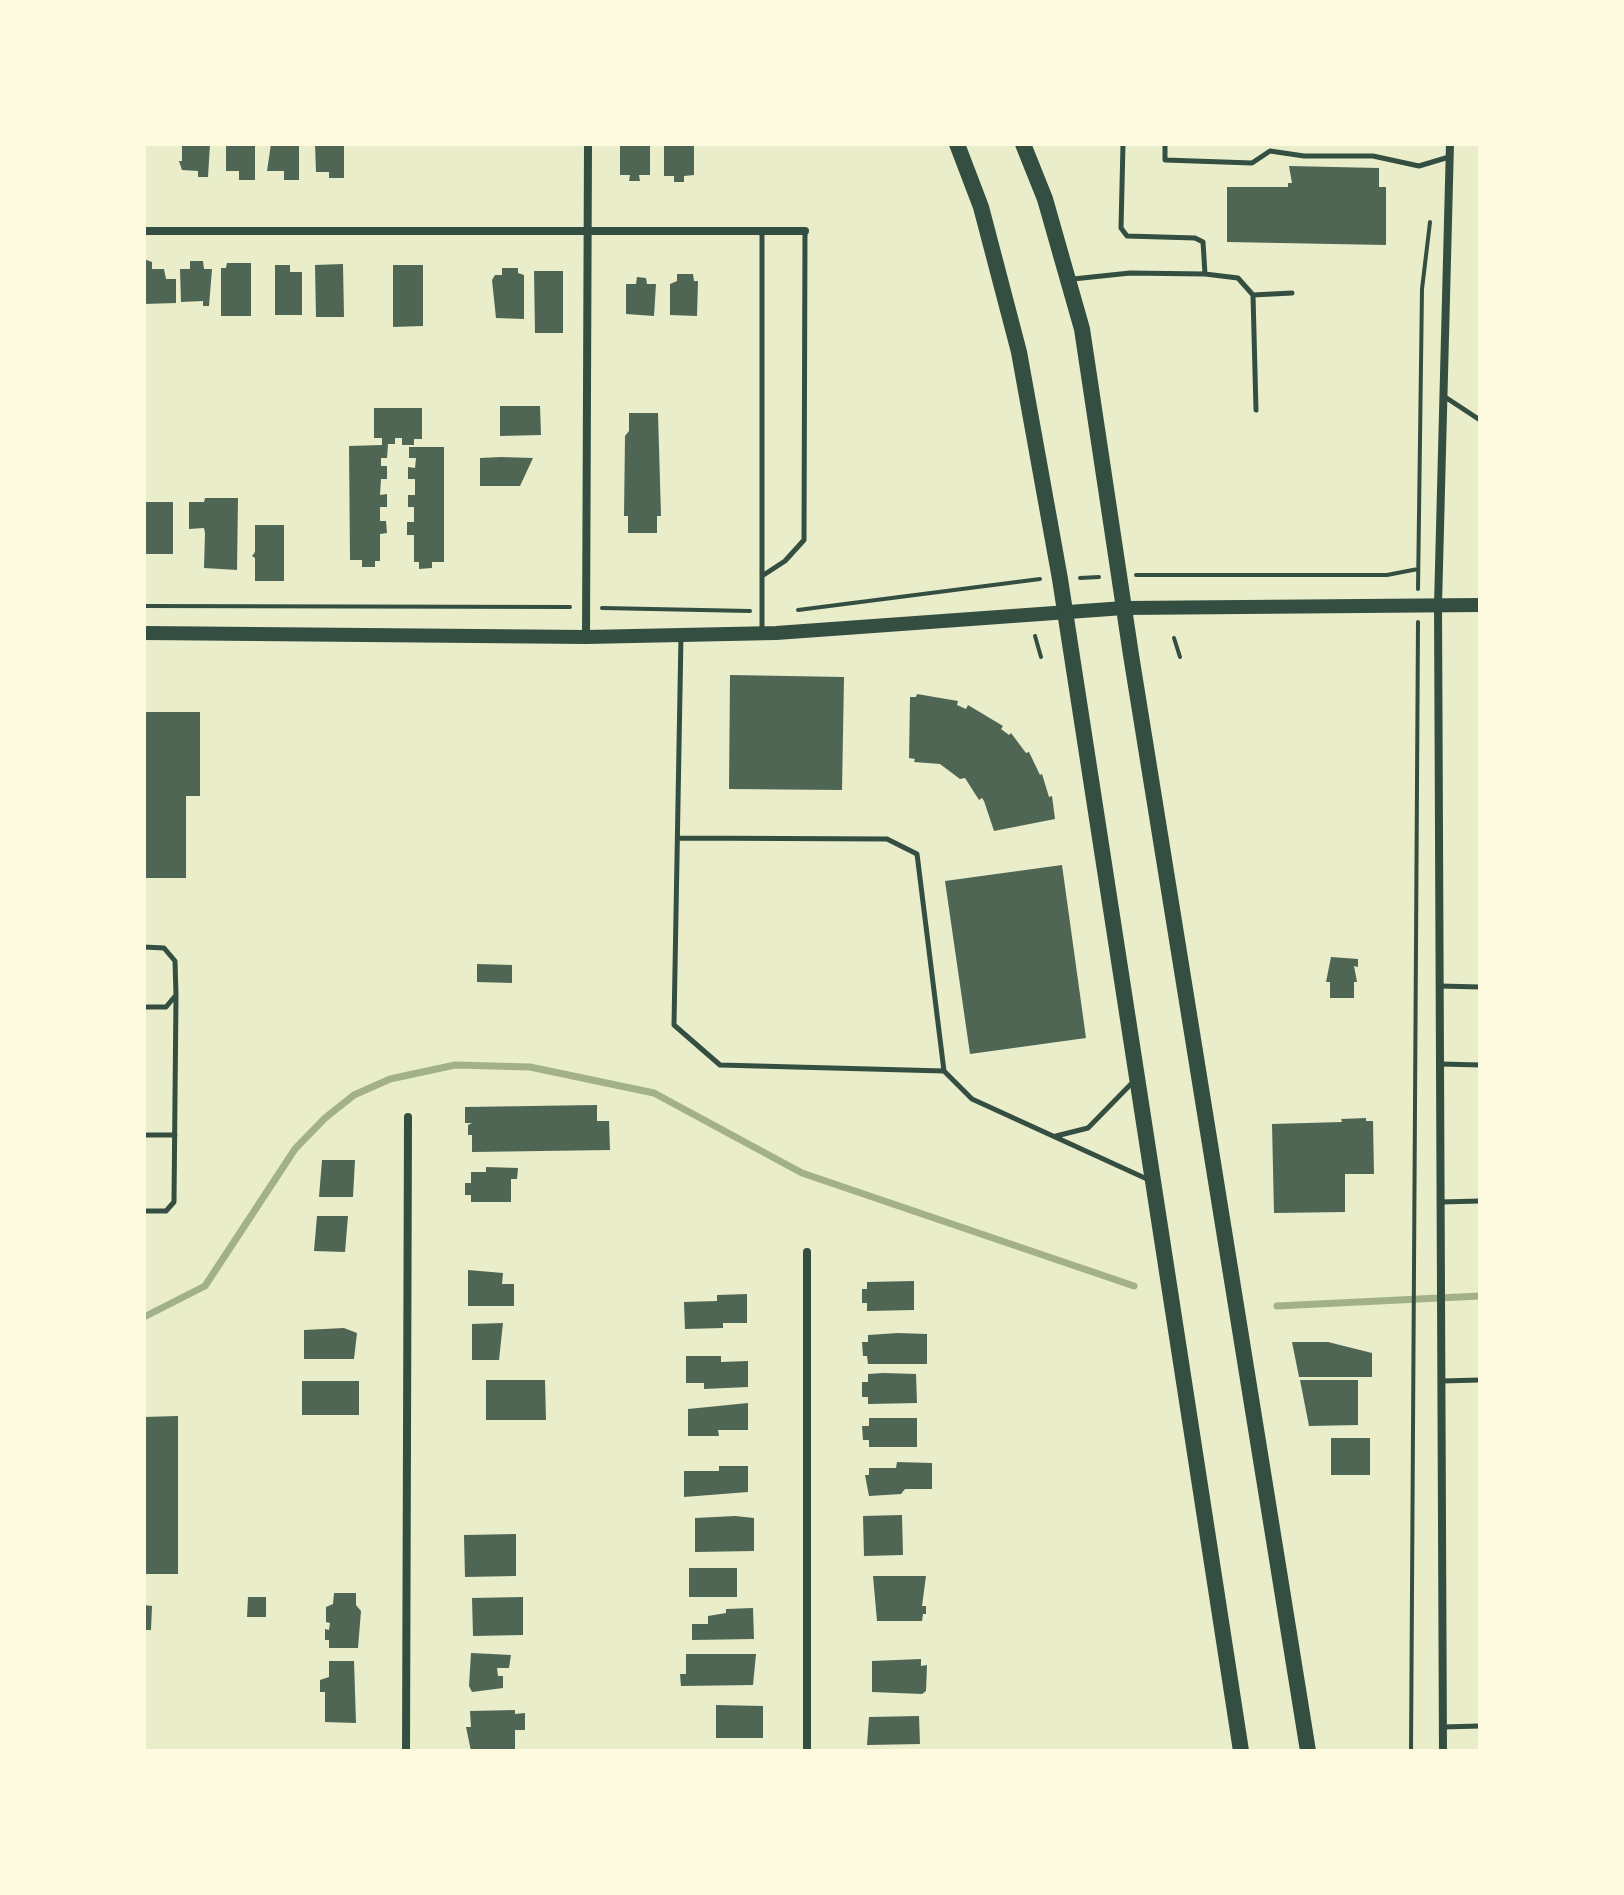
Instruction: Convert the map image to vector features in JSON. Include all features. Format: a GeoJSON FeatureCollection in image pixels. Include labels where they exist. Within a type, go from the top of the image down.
{"type":"FeatureCollection","features":[{"type":"Feature","properties":{"kind":"main road"},"geometry":{"type":"LineString","coordinates":[[957,144],[981,207],[1019,352],[1066,612],[1241,1751]]}},
{"type":"Feature","properties":{"kind":"main road"},"geometry":{"type":"LineString","coordinates":[[1023,144],[1045,199],[1082,329],[1308,1751]]}},
{"type":"Feature","properties":{"kind":"main road"},"geometry":{"type":"LineString","coordinates":[[144,633],[586,637],[762,633],[1124,608],[1480,605]]}},
{"type":"Feature","properties":{"kind":"street"},"geometry":{"type":"LineString","coordinates":[[586,637],[588,144]]}},
{"type":"Feature","properties":{"kind":"street"},"geometry":{"type":"LineString","coordinates":[[1443,1751],[1438,605],[1450,144]]}},
{"type":"Feature","properties":{"kind":"street"},"geometry":{"type":"LineString","coordinates":[[144,231],[588,234],[805,231]]}},
{"type":"Feature","properties":{"kind":"street"},"geometry":{"type":"LineString","coordinates":[[406,1751],[408,1117]]}},
{"type":"Feature","properties":{"kind":"street"},"geometry":{"type":"LineString","coordinates":[[807,1252],[807,1751]]}},
{"type":"Feature","properties":{"kind":"lane"},"geometry":{"type":"LineString","coordinates":[[1123,144],[1121,228],[1127,236],[1195,238],[1203,242],[1205,274]]}},
{"type":"Feature","properties":{"kind":"lane"},"geometry":{"type":"LineString","coordinates":[[1165,144],[1165,160],[1252,163],[1269,147],[1304,156],[1373,156],[1419,166],[1450,157]]}},
{"type":"Feature","properties":{"kind":"lane"},"geometry":{"type":"LineString","coordinates":[[761,576],[785,561],[804,540],[805,231]]}},
{"type":"Feature","properties":{"kind":"lane"},"geometry":{"type":"LineString","coordinates":[[762,232],[762,633]]}},
{"type":"Feature","properties":{"kind":"lane"},"geometry":{"type":"LineString","coordinates":[[1068,279],[1130,273],[1205,274],[1238,278],[1253,295],[1256,410]]}},
{"type":"Feature","properties":{"kind":"lane"},"geometry":{"type":"LineString","coordinates":[[1253,295],[1292,293]]}},
{"type":"Feature","properties":{"kind":"lane"},"geometry":{"type":"LineString","coordinates":[[1444,396],[1480,420]]}},
{"type":"Feature","properties":{"kind":"lane"},"geometry":{"type":"LineString","coordinates":[[681,635],[674,1025],[720,1065],[944,1071]]}},
{"type":"Feature","properties":{"kind":"lane"},"geometry":{"type":"LineString","coordinates":[[678,838],[887,839],[917,854],[944,1071],[972,1099],[1153,1181]]}},
{"type":"Feature","properties":{"kind":"lane"},"geometry":{"type":"LineString","coordinates":[[144,947],[164,948],[175,961],[176,995],[174,1202],[166,1211],[144,1211]]}},
{"type":"Feature","properties":{"kind":"lane"},"geometry":{"type":"LineString","coordinates":[[1440,986],[1480,987]]}},
{"type":"Feature","properties":{"kind":"lane"},"geometry":{"type":"LineString","coordinates":[[144,1007],[166,1007],[176,995]]}},
{"type":"Feature","properties":{"kind":"lane"},"geometry":{"type":"LineString","coordinates":[[1441,1064],[1480,1065]]}},
{"type":"Feature","properties":{"kind":"lane"},"geometry":{"type":"LineString","coordinates":[[1055,1137],[1088,1128],[1137,1078]]}},
{"type":"Feature","properties":{"kind":"lane"},"geometry":{"type":"LineString","coordinates":[[144,1135],[175,1135]]}},
{"type":"Feature","properties":{"kind":"lane"},"geometry":{"type":"LineString","coordinates":[[1441,1202],[1480,1201]]}},
{"type":"Feature","properties":{"kind":"lane"},"geometry":{"type":"LineString","coordinates":[[1441,1381],[1480,1380]]}},
{"type":"Feature","properties":{"kind":"lane"},"geometry":{"type":"LineString","coordinates":[[1443,1727],[1480,1726]]}},
{"type":"Feature","properties":{"kind":"path"},"geometry":{"type":"LineString","coordinates":[[1411,1751],[1418,569],[1422,289],[1431,210]]}},
{"type":"Feature","properties":{"kind":"path"},"geometry":{"type":"LineString","coordinates":[[144,606],[789,611],[1060,579],[1387,575],[1418,569]]}},
{"type":"Feature","properties":{"kind":"path"},"geometry":{"type":"LineString","coordinates":[[1035,636],[1041,657]]}},
{"type":"Feature","properties":{"kind":"path"},"geometry":{"type":"LineString","coordinates":[[1174,638],[1180,657]]}},
{"type":"Feature","properties":{"kind":"building"},"geometry":{"type":"Polygon","coordinates":[[[182,144],[210,144],[208,177],[198,177],[198,171],[182,170],[179,161],[182,161],[182,144]]]}},
{"type":"Feature","properties":{"kind":"building"},"geometry":{"type":"Polygon","coordinates":[[[226,144],[255,144],[255,180],[239,180],[239,171],[226,171],[226,144]]]}},
{"type":"Feature","properties":{"kind":"building"},"geometry":{"type":"Polygon","coordinates":[[[271,144],[299,144],[299,180],[284,180],[284,171],[267,171],[271,144]]]}},
{"type":"Feature","properties":{"kind":"building"},"geometry":{"type":"Polygon","coordinates":[[[315,144],[344,144],[344,178],[329,178],[329,172],[316,172],[315,144]]]}},
{"type":"Feature","properties":{"kind":"building"},"geometry":{"type":"Polygon","coordinates":[[[650,144],[650,175],[639,175],[640,181],[629,181],[630,175],[620,175],[620,145],[650,144]]]}},
{"type":"Feature","properties":{"kind":"building"},"geometry":{"type":"Polygon","coordinates":[[[664,144],[694,144],[694,175],[684,176],[684,182],[674,182],[674,176],[664,176],[664,144]]]}},
{"type":"Feature","properties":{"kind":"building"},"geometry":{"type":"Polygon","coordinates":[[[1289,166],[1379,168],[1379,187],[1386,187],[1386,245],[1227,242],[1227,187],[1288,187],[1288,183],[1292,183],[1289,166]]]}},
{"type":"Feature","properties":{"kind":"building"},"geometry":{"type":"Polygon","coordinates":[[[144,259],[152,262],[152,269],[164,269],[166,279],[176,279],[176,303],[144,304],[144,259]]]}},
{"type":"Feature","properties":{"kind":"building"},"geometry":{"type":"Polygon","coordinates":[[[190,261],[203,261],[204,269],[212,269],[209,306],[203,306],[203,301],[181,302],[180,269],[190,269],[190,261]]]}},
{"type":"Feature","properties":{"kind":"building"},"geometry":{"type":"Polygon","coordinates":[[[227,263],[251,263],[251,316],[221,316],[221,268],[226,268],[227,263]]]}},
{"type":"Feature","properties":{"kind":"building"},"geometry":{"type":"Polygon","coordinates":[[[343,264],[344,317],[316,317],[315,265],[343,264]]]}},
{"type":"Feature","properties":{"kind":"building"},"geometry":{"type":"Polygon","coordinates":[[[275,265],[290,265],[290,272],[302,272],[302,315],[275,315],[275,265]]]}},
{"type":"Feature","properties":{"kind":"building"},"geometry":{"type":"Polygon","coordinates":[[[393,265],[423,265],[423,326],[393,327],[393,265]]]}},
{"type":"Feature","properties":{"kind":"building"},"geometry":{"type":"Polygon","coordinates":[[[502,268],[518,268],[518,273],[524,275],[524,319],[496,318],[492,280],[495,275],[502,275],[502,268]]]}},
{"type":"Feature","properties":{"kind":"building"},"geometry":{"type":"Polygon","coordinates":[[[534,271],[563,271],[563,333],[535,333],[534,271]]]}},
{"type":"Feature","properties":{"kind":"building"},"geometry":{"type":"Polygon","coordinates":[[[677,274],[693,274],[694,281],[698,281],[697,316],[670,315],[670,284],[677,281],[677,274]]]}},
{"type":"Feature","properties":{"kind":"building"},"geometry":{"type":"Polygon","coordinates":[[[637,277],[646,278],[647,284],[656,284],[654,316],[626,314],[626,284],[636,284],[637,277]]]}},
{"type":"Feature","properties":{"kind":"building"},"geometry":{"type":"Polygon","coordinates":[[[500,406],[540,406],[541,435],[500,436],[500,406]]]}},
{"type":"Feature","properties":{"kind":"building"},"geometry":{"type":"Polygon","coordinates":[[[374,408],[422,408],[422,439],[414,439],[414,445],[402,445],[402,438],[395,438],[395,444],[388,444],[387,458],[381,458],[381,466],[387,466],[387,479],[381,479],[380,495],[387,494],[387,507],[380,507],[380,521],[386,521],[387,533],[380,534],[380,561],[375,561],[375,567],[362,567],[362,560],[350,560],[349,446],[382,445],[382,438],[374,438],[374,408]]]}},
{"type":"Feature","properties":{"kind":"building"},"geometry":{"type":"Polygon","coordinates":[[[629,413],[658,413],[661,516],[657,516],[657,533],[628,533],[628,516],[624,516],[625,436],[629,431],[629,413]]]}},
{"type":"Feature","properties":{"kind":"building"},"geometry":{"type":"Polygon","coordinates":[[[409,447],[444,447],[444,562],[432,562],[432,568],[419,569],[419,562],[414,562],[414,535],[407,535],[407,522],[414,522],[414,507],[408,507],[408,495],[415,495],[415,479],[408,479],[408,467],[415,468],[416,458],[409,458],[409,447]]]}},
{"type":"Feature","properties":{"kind":"building"},"geometry":{"type":"Polygon","coordinates":[[[480,458],[533,458],[520,486],[480,486],[480,458]]]}},
{"type":"Feature","properties":{"kind":"building"},"geometry":{"type":"Polygon","coordinates":[[[205,498],[238,498],[237,570],[204,568],[204,528],[189,529],[189,502],[204,502],[205,498]]]}},
{"type":"Feature","properties":{"kind":"building"},"geometry":{"type":"Polygon","coordinates":[[[144,502],[173,502],[173,554],[144,554],[144,502]]]}},
{"type":"Feature","properties":{"kind":"building"},"geometry":{"type":"Polygon","coordinates":[[[255,525],[284,525],[284,581],[255,581],[255,558],[252,556],[255,552],[255,525]]]}},
{"type":"Feature","properties":{"kind":"building"},"geometry":{"type":"Polygon","coordinates":[[[730,675],[844,677],[842,790],[729,789],[730,675]]]}},
{"type":"Feature","properties":{"kind":"building"},"geometry":{"type":"Polygon","coordinates":[[[917,694],[958,701],[957,705],[966,709],[968,705],[1003,726],[1001,729],[1009,735],[1011,733],[1026,753],[1029,752],[1042,774],[1049,797],[1052,796],[1055,819],[994,831],[984,801],[982,798],[979,800],[965,778],[960,779],[940,764],[914,762],[915,759],[909,758],[910,697],[917,694]]]}},
{"type":"Feature","properties":{"kind":"building"},"geometry":{"type":"Polygon","coordinates":[[[145,712],[200,712],[200,796],[186,796],[186,878],[144,878],[145,712]]]}},
{"type":"Feature","properties":{"kind":"building"},"geometry":{"type":"Polygon","coordinates":[[[1062,865],[1086,1038],[970,1054],[945,881],[1062,865]]]}},
{"type":"Feature","properties":{"kind":"building"},"geometry":{"type":"Polygon","coordinates":[[[1331,957],[1358,959],[1358,967],[1354,966],[1357,982],[1354,982],[1354,998],[1330,998],[1330,982],[1326,982],[1331,957]]]}},
{"type":"Feature","properties":{"kind":"building"},"geometry":{"type":"Polygon","coordinates":[[[477,964],[512,965],[512,983],[477,982],[477,964]]]}},
{"type":"Feature","properties":{"kind":"building"},"geometry":{"type":"Polygon","coordinates":[[[597,1105],[597,1121],[609,1121],[610,1150],[472,1152],[472,1135],[468,1135],[468,1125],[472,1123],[465,1123],[465,1107],[597,1105]]]}},
{"type":"Feature","properties":{"kind":"building"},"geometry":{"type":"Polygon","coordinates":[[[1366,1118],[1366,1121],[1373,1121],[1374,1174],[1345,1174],[1345,1212],[1274,1213],[1272,1124],[1342,1122],[1341,1119],[1366,1118]]]}},
{"type":"Feature","properties":{"kind":"building"},"geometry":{"type":"Polygon","coordinates":[[[322,1160],[355,1160],[353,1197],[319,1197],[322,1160]]]}},
{"type":"Feature","properties":{"kind":"building"},"geometry":{"type":"Polygon","coordinates":[[[486,1167],[518,1168],[517,1179],[511,1179],[511,1202],[471,1202],[471,1195],[465,1195],[465,1183],[471,1183],[471,1172],[486,1172],[486,1167]]]}},
{"type":"Feature","properties":{"kind":"building"},"geometry":{"type":"Polygon","coordinates":[[[317,1216],[348,1216],[345,1252],[314,1251],[317,1216]]]}},
{"type":"Feature","properties":{"kind":"building"},"geometry":{"type":"Polygon","coordinates":[[[468,1270],[503,1273],[502,1284],[514,1284],[514,1306],[468,1306],[468,1270]]]}},
{"type":"Feature","properties":{"kind":"building"},"geometry":{"type":"Polygon","coordinates":[[[914,1281],[914,1310],[867,1311],[867,1303],[862,1303],[862,1289],[867,1289],[867,1282],[914,1281]]]}},
{"type":"Feature","properties":{"kind":"building"},"geometry":{"type":"Polygon","coordinates":[[[747,1294],[747,1323],[723,1323],[723,1328],[685,1329],[684,1302],[717,1301],[717,1295],[747,1294]]]}},
{"type":"Feature","properties":{"kind":"building"},"geometry":{"type":"Polygon","coordinates":[[[503,1323],[499,1360],[472,1360],[472,1324],[503,1323]]]}},
{"type":"Feature","properties":{"kind":"building"},"geometry":{"type":"Polygon","coordinates":[[[344,1328],[357,1333],[354,1359],[304,1359],[304,1330],[344,1328]]]}},
{"type":"Feature","properties":{"kind":"building"},"geometry":{"type":"Polygon","coordinates":[[[927,1334],[927,1364],[868,1364],[867,1356],[863,1356],[862,1342],[868,1342],[868,1335],[927,1334]]]}},
{"type":"Feature","properties":{"kind":"building"},"geometry":{"type":"Polygon","coordinates":[[[1292,1342],[1328,1342],[1372,1353],[1372,1377],[1299,1377],[1292,1342]]]}},
{"type":"Feature","properties":{"kind":"building"},"geometry":{"type":"Polygon","coordinates":[[[686,1356],[721,1356],[721,1362],[748,1361],[748,1387],[704,1389],[704,1383],[686,1383],[686,1356]]]}},
{"type":"Feature","properties":{"kind":"building"},"geometry":{"type":"Polygon","coordinates":[[[868,1374],[916,1374],[917,1403],[868,1404],[868,1397],[862,1397],[862,1382],[868,1382],[868,1374]]]}},
{"type":"Feature","properties":{"kind":"building"},"geometry":{"type":"Polygon","coordinates":[[[486,1380],[545,1380],[546,1420],[486,1420],[486,1380]]]}},
{"type":"Feature","properties":{"kind":"building"},"geometry":{"type":"Polygon","coordinates":[[[1300,1380],[1358,1380],[1358,1425],[1309,1426],[1300,1380]]]}},
{"type":"Feature","properties":{"kind":"building"},"geometry":{"type":"Polygon","coordinates":[[[302,1381],[359,1381],[359,1415],[302,1415],[302,1381]]]}},
{"type":"Feature","properties":{"kind":"building"},"geometry":{"type":"Polygon","coordinates":[[[748,1403],[748,1430],[718,1430],[719,1436],[688,1436],[688,1409],[748,1403]]]}},
{"type":"Feature","properties":{"kind":"building"},"geometry":{"type":"Polygon","coordinates":[[[178,1416],[178,1574],[144,1574],[144,1417],[178,1416]]]}},
{"type":"Feature","properties":{"kind":"building"},"geometry":{"type":"Polygon","coordinates":[[[869,1418],[917,1418],[917,1447],[869,1447],[869,1440],[863,1440],[862,1426],[869,1426],[869,1418]]]}},
{"type":"Feature","properties":{"kind":"building"},"geometry":{"type":"Polygon","coordinates":[[[1331,1438],[1370,1438],[1370,1475],[1331,1475],[1331,1438]]]}},
{"type":"Feature","properties":{"kind":"building"},"geometry":{"type":"Polygon","coordinates":[[[897,1462],[932,1463],[932,1489],[905,1489],[901,1494],[869,1496],[865,1475],[869,1475],[869,1468],[896,1468],[897,1462]]]}},
{"type":"Feature","properties":{"kind":"building"},"geometry":{"type":"Polygon","coordinates":[[[719,1466],[748,1466],[748,1492],[684,1497],[684,1471],[719,1471],[719,1466]]]}},
{"type":"Feature","properties":{"kind":"building"},"geometry":{"type":"Polygon","coordinates":[[[902,1515],[903,1555],[864,1556],[863,1516],[902,1515]]]}},
{"type":"Feature","properties":{"kind":"building"},"geometry":{"type":"Polygon","coordinates":[[[695,1518],[754,1518],[754,1551],[695,1552],[695,1518]]]}},
{"type":"Feature","properties":{"kind":"building"},"geometry":{"type":"Polygon","coordinates":[[[516,1534],[516,1576],[465,1577],[464,1535],[516,1534]]]}},
{"type":"Feature","properties":{"kind":"building"},"geometry":{"type":"Polygon","coordinates":[[[689,1568],[737,1568],[737,1597],[689,1597],[689,1568]]]}},
{"type":"Feature","properties":{"kind":"building"},"geometry":{"type":"Polygon","coordinates":[[[873,1576],[926,1576],[922,1606],[926,1606],[926,1614],[923,1614],[922,1621],[877,1621],[873,1576]]]}},
{"type":"Feature","properties":{"kind":"building"},"geometry":{"type":"Polygon","coordinates":[[[334,1593],[356,1593],[356,1605],[361,1611],[358,1648],[329,1648],[329,1640],[325,1640],[325,1629],[329,1630],[330,1623],[326,1622],[326,1607],[333,1604],[334,1593]]]}},
{"type":"Feature","properties":{"kind":"building"},"geometry":{"type":"Polygon","coordinates":[[[248,1597],[266,1597],[266,1617],[247,1617],[248,1597]]]}},
{"type":"Feature","properties":{"kind":"building"},"geometry":{"type":"Polygon","coordinates":[[[523,1597],[523,1635],[473,1636],[472,1598],[523,1597]]]}},
{"type":"Feature","properties":{"kind":"building"},"geometry":{"type":"Polygon","coordinates":[[[144,1605],[152,1606],[151,1630],[144,1630],[144,1605]]]}},
{"type":"Feature","properties":{"kind":"building"},"geometry":{"type":"Polygon","coordinates":[[[753,1608],[754,1639],[692,1640],[692,1624],[708,1624],[708,1616],[726,1613],[726,1609],[753,1608]]]}},
{"type":"Feature","properties":{"kind":"building"},"geometry":{"type":"Polygon","coordinates":[[[471,1653],[511,1655],[509,1668],[497,1668],[498,1676],[503,1676],[503,1688],[472,1692],[469,1686],[471,1653]]]}},
{"type":"Feature","properties":{"kind":"building"},"geometry":{"type":"Polygon","coordinates":[[[686,1654],[756,1654],[753,1685],[681,1686],[680,1674],[686,1674],[686,1654]]]}},
{"type":"Feature","properties":{"kind":"building"},"geometry":{"type":"Polygon","coordinates":[[[921,1659],[921,1666],[927,1665],[926,1691],[922,1694],[872,1692],[872,1661],[921,1659]]]}},
{"type":"Feature","properties":{"kind":"building"},"geometry":{"type":"Polygon","coordinates":[[[329,1661],[354,1661],[356,1723],[325,1722],[325,1692],[320,1692],[320,1680],[329,1677],[329,1661]]]}},
{"type":"Feature","properties":{"kind":"building"},"geometry":{"type":"Polygon","coordinates":[[[716,1705],[763,1706],[763,1738],[716,1738],[716,1705]]]}},
{"type":"Feature","properties":{"kind":"building"},"geometry":{"type":"Polygon","coordinates":[[[515,1710],[515,1714],[525,1713],[525,1730],[515,1730],[515,1749],[471,1751],[466,1727],[471,1727],[470,1711],[515,1710]]]}},
{"type":"Feature","properties":{"kind":"building"},"geometry":{"type":"Polygon","coordinates":[[[919,1716],[920,1744],[867,1745],[869,1717],[919,1716]]]}},
{"type":"Feature","properties":{"kind":"waterway"},"geometry":{"type":"LineString","coordinates":[[144,1317],[205,1286],[295,1149],[325,1118],[354,1095],[390,1079],[455,1065],[530,1067],[654,1093],[802,1173],[1134,1286]]}},
{"type":"Feature","properties":{"kind":"waterway"},"geometry":{"type":"LineString","coordinates":[[1277,1306],[1480,1296]]}}]}
